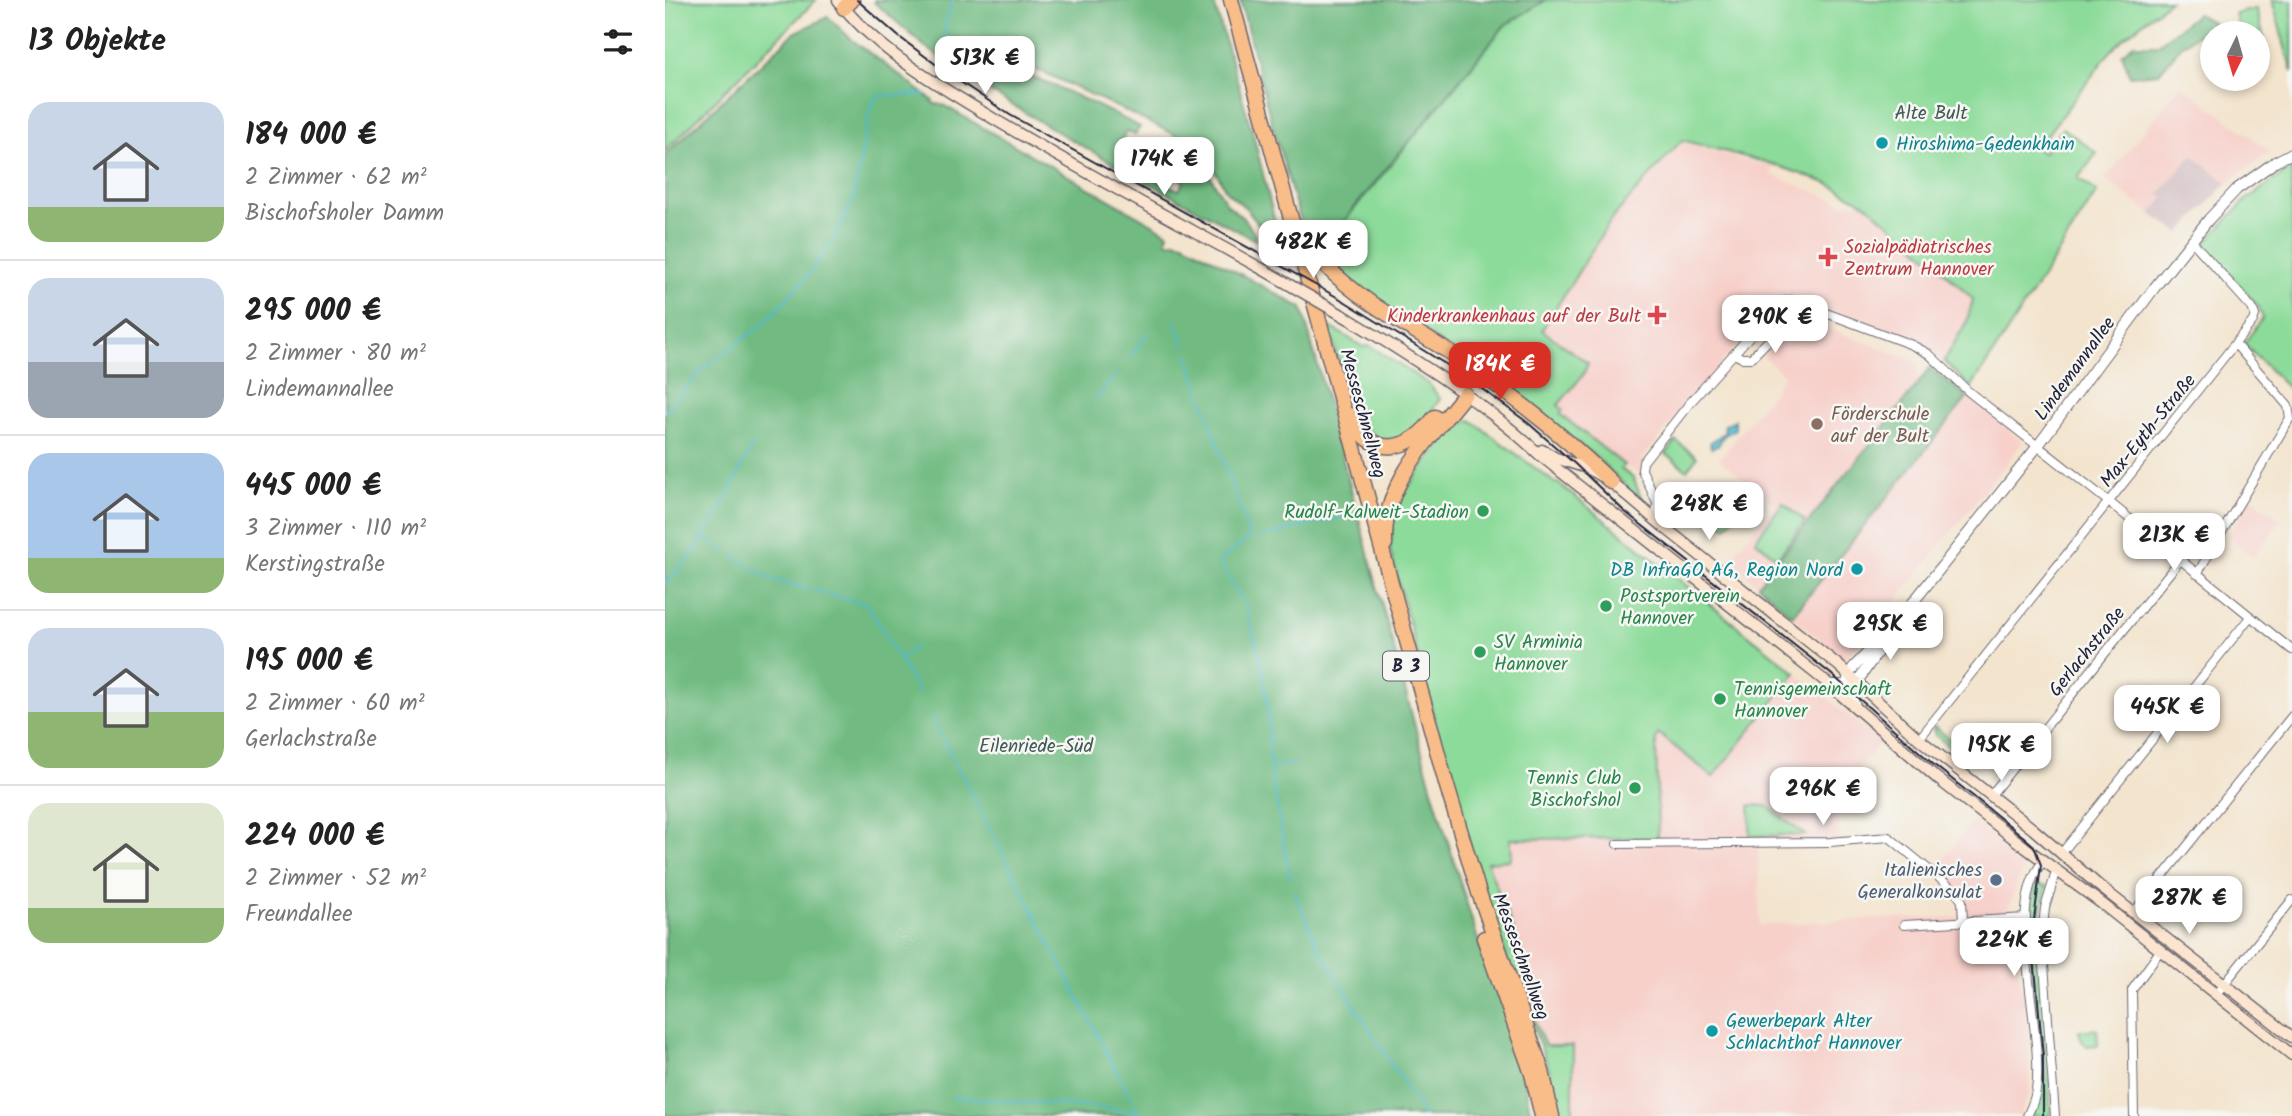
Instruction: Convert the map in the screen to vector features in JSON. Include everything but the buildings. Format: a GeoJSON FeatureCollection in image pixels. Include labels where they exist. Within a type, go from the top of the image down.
{"type":"FeatureCollection","features":[{"type":"Feature","properties":{"kind":"highway","name":"Messeschnellweg"},"geometry":{"type":"LineString","coordinates":[[1223,0],[1458,856],[1532,1074],[1542,1116]]}},
{"type":"Feature","properties":{"kind":"highway","name":"Messeschnellweg"},"geometry":{"type":"LineString","coordinates":[[1231,0],[1465,851],[1542,1071],[1552,1116]]}},
{"type":"Feature","properties":{"kind":"highway"},"geometry":{"type":"LineString","coordinates":[[1291,220],[1324,264],[1342,281],[1496,385],[1556,432],[1611,482]]}},
{"type":"Feature","properties":{"kind":"highway"},"geometry":{"type":"LineString","coordinates":[[1336,385],[1353,421],[1361,431],[1377,443],[1389,446],[1410,442],[1423,433],[1461,391]]}},
{"type":"Feature","properties":{"kind":"highway"},"geometry":{"type":"LineString","coordinates":[[1389,578],[1385,531],[1391,497],[1461,391]]}},
{"type":"Feature","properties":{"kind":"main road"},"geometry":{"type":"LineString","coordinates":[[844,3],[868,34],[942,88],[1050,152],[1349,319],[1461,391],[1830,685],[1938,779],[2057,869],[2292,1055]]}},
{"type":"Feature","properties":{"kind":"main road"},"geometry":{"type":"LineString","coordinates":[[1524,440],[1550,455],[1587,468],[1611,482],[1919,739],[2292,1037]]}},
{"type":"Feature","properties":{"kind":"main road"},"geometry":{"type":"LineString","coordinates":[[1643,537],[1656,520]]}},
{"type":"Feature","properties":{"kind":"main road"},"geometry":{"type":"LineString","coordinates":[[2045,861],[2061,854]]}},
{"type":"Feature","properties":{"kind":"main road"},"geometry":{"type":"LineString","coordinates":[[2057,869],[2061,854]]}},
{"type":"Feature","properties":{"kind":"street","name":"Lindemannallee"},"geometry":{"type":"LineString","coordinates":[[1850,680],[2038,447],[2191,240],[2237,189],[2292,153]]}},
{"type":"Feature","properties":{"kind":"street","name":"Max-Eyth-Straße"},"geometry":{"type":"LineString","coordinates":[[1919,739],[2253,321],[2255,315],[2252,307],[2191,240]]}},
{"type":"Feature","properties":{"kind":"street"},"geometry":{"type":"LineString","coordinates":[[1656,520],[1657,503],[1642,470],[1643,462],[1689,404],[1780,302],[1790,300],[1912,345],[1929,354],[1969,392],[2292,650]]}},
{"type":"Feature","properties":{"kind":"street"},"geometry":{"type":"LineString","coordinates":[[1734,354],[1751,358],[1803,306]]}},
{"type":"Feature","properties":{"kind":"street"},"geometry":{"type":"LineString","coordinates":[[2197,574],[2290,418],[2288,406],[2236,345]]}},
{"type":"Feature","properties":{"kind":"street","name":"Gerlachstraße"},"geometry":{"type":"LineString","coordinates":[[1991,795],[2180,559]]}},
{"type":"Feature","properties":{"kind":"street"},"geometry":{"type":"LineString","coordinates":[[2061,854],[2250,617]]}},
{"type":"Feature","properties":{"kind":"street"},"geometry":{"type":"LineString","coordinates":[[1830,685],[1850,680],[1855,707]]}},
{"type":"Feature","properties":{"kind":"street"},"geometry":{"type":"LineString","coordinates":[[2134,912],[2292,716]]}},
{"type":"Feature","properties":{"kind":"street"},"geometry":{"type":"LineString","coordinates":[[1617,844],[1831,842],[1889,837],[1955,891],[1962,901],[1963,921]]}},
{"type":"Feature","properties":{"kind":"street"},"geometry":{"type":"LineString","coordinates":[[2027,1116],[2036,1089],[2037,1048],[2026,956],[2026,918],[2033,879],[2045,861]]}},
{"type":"Feature","properties":{"kind":"street"},"geometry":{"type":"LineString","coordinates":[[2055,1116],[2042,937],[2045,908],[2057,869]]}},
{"type":"Feature","properties":{"kind":"street"},"geometry":{"type":"LineString","coordinates":[[2215,994],[2292,900]]}},
{"type":"Feature","properties":{"kind":"street"},"geometry":{"type":"LineString","coordinates":[[1904,925],[2026,918]]}},
{"type":"Feature","properties":{"kind":"street"},"geometry":{"type":"LineString","coordinates":[[2134,1116],[2132,990],[2160,951]]}},
{"type":"Feature","properties":{"kind":"shaded area"},"geometry":{"type":"Polygon","coordinates":[[[2181,85],[2270,151],[2227,183],[2192,155],[2160,194],[2164,198],[2151,214],[2105,179],[2181,85]]]}},
{"type":"Feature","properties":{"kind":"shaded area","name":"Kinderkrankenhaus auf der Bult"},"geometry":{"type":"Polygon","coordinates":[[[1683,143],[1774,168],[1770,174],[1844,204],[1866,203],[1973,299],[1967,321],[1944,361],[1923,344],[1793,297],[1777,299],[1687,402],[1642,460],[1641,474],[1624,465],[1560,414],[1558,406],[1583,375],[1588,364],[1542,330],[1613,217],[1683,143]]]}},
{"type":"Feature","properties":{"kind":"shaded area"},"geometry":{"type":"Polygon","coordinates":[[[2192,155],[2227,183],[2180,233],[2151,214],[2164,198],[2159,194],[2192,155]]]}},
{"type":"Feature","properties":{"kind":"shaded area","name":"Förderschule auf der Bult"},"geometry":{"type":"Polygon","coordinates":[[[1801,318],[1918,362],[1918,384],[1758,585],[1729,560],[1774,504],[1719,459],[1776,389],[1784,375],[1763,356],[1801,318]]]}},
{"type":"Feature","properties":{"kind":"shaded area"},"geometry":{"type":"Polygon","coordinates":[[[1968,397],[2023,442],[1883,617],[1845,660],[1792,616],[1968,397]]]}},
{"type":"Feature","properties":{"kind":"shaded area"},"geometry":{"type":"Polygon","coordinates":[[[2251,497],[2282,520],[2253,557],[2228,536],[2251,497]]]}},
{"type":"Feature","properties":{"kind":"shaded area"},"geometry":{"type":"Polygon","coordinates":[[[1796,673],[1881,742],[1838,793],[1840,842],[1758,845],[1760,925],[1959,917],[1959,901],[1940,864],[1973,821],[2025,862],[2006,916],[2024,998],[2028,1033],[2030,1093],[2020,1116],[1573,1116],[1573,1047],[1546,1046],[1536,1025],[1531,1002],[1531,982],[1487,862],[1510,860],[1512,854],[1509,839],[1658,838],[1656,738],[1660,734],[1713,776],[1796,673]]]}},
{"type":"Feature","properties":{"kind":"green space"},"geometry":{"type":"Polygon","coordinates":[[[665,0],[816,0],[665,151],[665,0]]]}},
{"type":"Feature","properties":{"kind":"green space"},"geometry":{"type":"Polygon","coordinates":[[[874,0],[1213,0],[1253,134],[1278,234],[1278,247],[1272,248],[1266,234],[1246,208],[1227,192],[1208,158],[1197,145],[1043,72],[983,56],[960,54],[948,63],[923,45],[874,0]]]}},
{"type":"Feature","properties":{"kind":"green space"},"geometry":{"type":"Polygon","coordinates":[[[1240,0],[1546,0],[1505,25],[1354,208],[1327,245],[1318,249],[1301,221],[1293,196],[1240,0]]]}},
{"type":"Feature","properties":{"kind":"green space","name":"Alte Bult"},"geometry":{"type":"Polygon","coordinates":[[[1546,0],[2170,0],[2110,52],[2037,148],[2043,153],[2063,128],[2097,153],[2078,178],[2097,192],[1971,388],[1944,361],[1967,321],[1973,299],[1933,261],[1866,204],[1829,184],[1776,165],[1682,140],[1613,217],[1542,330],[1588,363],[1583,375],[1558,405],[1563,410],[1560,414],[1624,465],[1621,469],[1633,478],[1641,497],[1639,499],[1598,459],[1497,380],[1345,277],[1327,245],[1505,25],[1546,0]]]}},
{"type":"Feature","properties":{"kind":"green space"},"geometry":{"type":"Polygon","coordinates":[[[2272,0],[2292,0],[2292,72],[2272,0]]]}},
{"type":"Feature","properties":{"kind":"green space"},"geometry":{"type":"Polygon","coordinates":[[[2256,9],[2259,21],[2237,21],[2235,14],[2256,9]]]}},
{"type":"Feature","properties":{"kind":"green space"},"geometry":{"type":"Polygon","coordinates":[[[2197,14],[2210,21],[2200,21],[2200,33],[2182,45],[2159,73],[2130,76],[2122,54],[2134,43],[2157,45],[2197,14]]]}},
{"type":"Feature","properties":{"kind":"green space","name":"Eilenriede-Süd"},"geometry":{"type":"Polygon","coordinates":[[[828,17],[851,39],[934,104],[943,105],[1168,233],[1166,241],[1184,243],[1302,308],[1431,786],[1477,937],[1509,1024],[1531,1116],[665,1116],[665,155],[794,33],[828,17]]]}},
{"type":"Feature","properties":{"kind":"green space"},"geometry":{"type":"Polygon","coordinates":[[[966,67],[992,67],[1035,79],[1140,127],[1135,135],[1126,131],[1121,144],[1131,149],[1125,163],[1151,180],[1152,178],[1179,190],[1184,182],[1181,179],[1199,162],[1227,204],[1245,220],[1257,238],[1255,240],[1106,159],[961,73],[966,67]]]}},
{"type":"Feature","properties":{"kind":"green space"},"geometry":{"type":"Polygon","coordinates":[[[2292,168],[2292,392],[2245,345],[2263,318],[2259,307],[2203,245],[2247,199],[2292,168]]]}},
{"type":"Feature","properties":{"kind":"green space"},"geometry":{"type":"Polygon","coordinates":[[[1329,326],[1363,347],[1370,346],[1429,384],[1440,399],[1414,435],[1381,441],[1358,423],[1329,326]]]}},
{"type":"Feature","properties":{"kind":"green space"},"geometry":{"type":"Polygon","coordinates":[[[1929,368],[1968,397],[1792,616],[1758,585],[1929,368]]]}},
{"type":"Feature","properties":{"kind":"green space"},"geometry":{"type":"Polygon","coordinates":[[[1471,420],[1558,483],[1796,673],[1713,777],[1659,734],[1656,738],[1658,838],[1510,839],[1512,854],[1509,860],[1487,862],[1530,973],[1531,1002],[1536,1025],[1545,1046],[1573,1046],[1573,1116],[1559,1116],[1549,1069],[1482,891],[1390,550],[1395,507],[1428,459],[1455,427],[1471,420]]]}},
{"type":"Feature","properties":{"kind":"green space"},"geometry":{"type":"Polygon","coordinates":[[[1676,441],[1697,457],[1687,470],[1666,454],[1676,441]]]}},
{"type":"Feature","properties":{"kind":"green space"},"geometry":{"type":"Polygon","coordinates":[[[1724,495],[1741,509],[1726,527],[1709,513],[1724,495]]]}},
{"type":"Feature","properties":{"kind":"green space"},"geometry":{"type":"Polygon","coordinates":[[[1783,503],[1805,521],[1777,558],[1755,540],[1783,503]]]}},
{"type":"Feature","properties":{"kind":"green space"},"geometry":{"type":"Polygon","coordinates":[[[1935,727],[1966,753],[1961,756],[1935,735],[1935,727]]]}},
{"type":"Feature","properties":{"kind":"green space"},"geometry":{"type":"Polygon","coordinates":[[[1750,805],[1767,806],[1805,835],[1750,836],[1750,805]]]}},
{"type":"Feature","properties":{"kind":"green space"},"geometry":{"type":"Polygon","coordinates":[[[2035,884],[2047,887],[2039,936],[2051,1116],[2032,1116],[2040,1093],[2039,1038],[2030,938],[2035,884]]]}},
{"type":"Feature","properties":{"kind":"green space"},"geometry":{"type":"Polygon","coordinates":[[[2097,1030],[2098,1045],[2087,1046],[2079,1031],[2097,1030]]]}},
{"type":"Feature","properties":{"kind":"water"},"geometry":{"type":"Polygon","coordinates":[[[1735,420],[1735,430],[1724,435],[1718,446],[1711,448],[1710,443],[1724,433],[1725,425],[1735,420]]]}},
{"type":"Feature","properties":{"kind":"waterway"},"geometry":{"type":"LineString","coordinates":[[944,64],[944,32],[953,0]]}},
{"type":"Feature","properties":{"kind":"waterway"},"geometry":{"type":"LineString","coordinates":[[665,411],[705,367],[763,324],[805,279],[836,235],[854,198],[869,113],[876,96],[925,94]]}},
{"type":"Feature","properties":{"kind":"waterway"},"geometry":{"type":"LineString","coordinates":[[1175,321],[1184,345]]}},
{"type":"Feature","properties":{"kind":"waterway"},"geometry":{"type":"LineString","coordinates":[[1130,358],[1147,333]]}},
{"type":"Feature","properties":{"kind":"waterway"},"geometry":{"type":"LineString","coordinates":[[1187,354],[1250,537],[1219,562],[1245,604],[1262,665],[1268,708],[1270,767],[1290,878]]}},
{"type":"Feature","properties":{"kind":"waterway"},"geometry":{"type":"LineString","coordinates":[[1096,400],[1117,373]]}},
{"type":"Feature","properties":{"kind":"waterway"},"geometry":{"type":"LineString","coordinates":[[665,584],[704,536],[753,445]]}},
{"type":"Feature","properties":{"kind":"waterway"},"geometry":{"type":"LineString","coordinates":[[1261,537],[1348,516]]}},
{"type":"Feature","properties":{"kind":"waterway"},"geometry":{"type":"LineString","coordinates":[[705,538],[725,551]]}},
{"type":"Feature","properties":{"kind":"waterway"},"geometry":{"type":"LineString","coordinates":[[733,556],[771,579],[867,604],[919,693]]}},
{"type":"Feature","properties":{"kind":"waterway"},"geometry":{"type":"LineString","coordinates":[[901,659],[915,647]]}},
{"type":"Feature","properties":{"kind":"waterway"},"geometry":{"type":"LineString","coordinates":[[931,716],[1140,1116]]}},
{"type":"Feature","properties":{"kind":"waterway"},"geometry":{"type":"LineString","coordinates":[[1271,767],[1295,763]]}},
{"type":"Feature","properties":{"kind":"waterway"},"geometry":{"type":"LineString","coordinates":[[1294,891],[1318,947],[1424,1116]]}},
{"type":"Feature","properties":{"kind":"waterway"},"geometry":{"type":"LineString","coordinates":[[952,1097],[1106,1108],[1139,1113]]}},
{"type":"Feature","properties":{"kind":"tram line"},"geometry":{"type":"LineString","coordinates":[[857,0],[898,36],[1010,115],[1344,301],[1463,375],[1527,422],[1624,511],[1831,674],[1933,764],[2034,846],[2041,865],[2032,936],[2043,1056],[2043,1116]]}},
{"type":"Feature","properties":{"kind":"place","name":"Hiroshima-Gedenkhain"},"geometry":{"type":"Point","coordinates":[1882,143]}},
{"type":"Feature","properties":{"kind":"place","name":"Sozialpädiatrisches Zentrum Hannover"},"geometry":{"type":"Point","coordinates":[1828,257]}},
{"type":"Feature","properties":{"kind":"place","name":"Kinderkrankenhaus auf der Bult"},"geometry":{"type":"Point","coordinates":[1657,315]}},
{"type":"Feature","properties":{"kind":"place","name":"Förderschule auf der Bult"},"geometry":{"type":"Point","coordinates":[1817,424]}},
{"type":"Feature","properties":{"kind":"place","name":"Rudolf-Kalweit-Stadion"},"geometry":{"type":"Point","coordinates":[1483,511]}},
{"type":"Feature","properties":{"kind":"place","name":"DB InfraGO AG, Region Nord"},"geometry":{"type":"Point","coordinates":[1857,569]}},
{"type":"Feature","properties":{"kind":"place","name":"Postsportverein Hannover"},"geometry":{"type":"Point","coordinates":[1606,606]}},
{"type":"Feature","properties":{"kind":"place","name":"SV Arminia Hannover"},"geometry":{"type":"Point","coordinates":[1480,652]}},
{"type":"Feature","properties":{"kind":"place","name":"Tennisgemeinschaft Hannover"},"geometry":{"type":"Point","coordinates":[1720,699]}},
{"type":"Feature","properties":{"kind":"place","name":"Tennis Club Bischofshol"},"geometry":{"type":"Point","coordinates":[1635,788]}},
{"type":"Feature","properties":{"kind":"place","name":"Italienisches Generalkonsulat"},"geometry":{"type":"Point","coordinates":[1996,880]}},
{"type":"Feature","properties":{"kind":"place","name":"Gewerbepark Alter Schlachthof Hannover"},"geometry":{"type":"Point","coordinates":[1712,1031]}}]}
